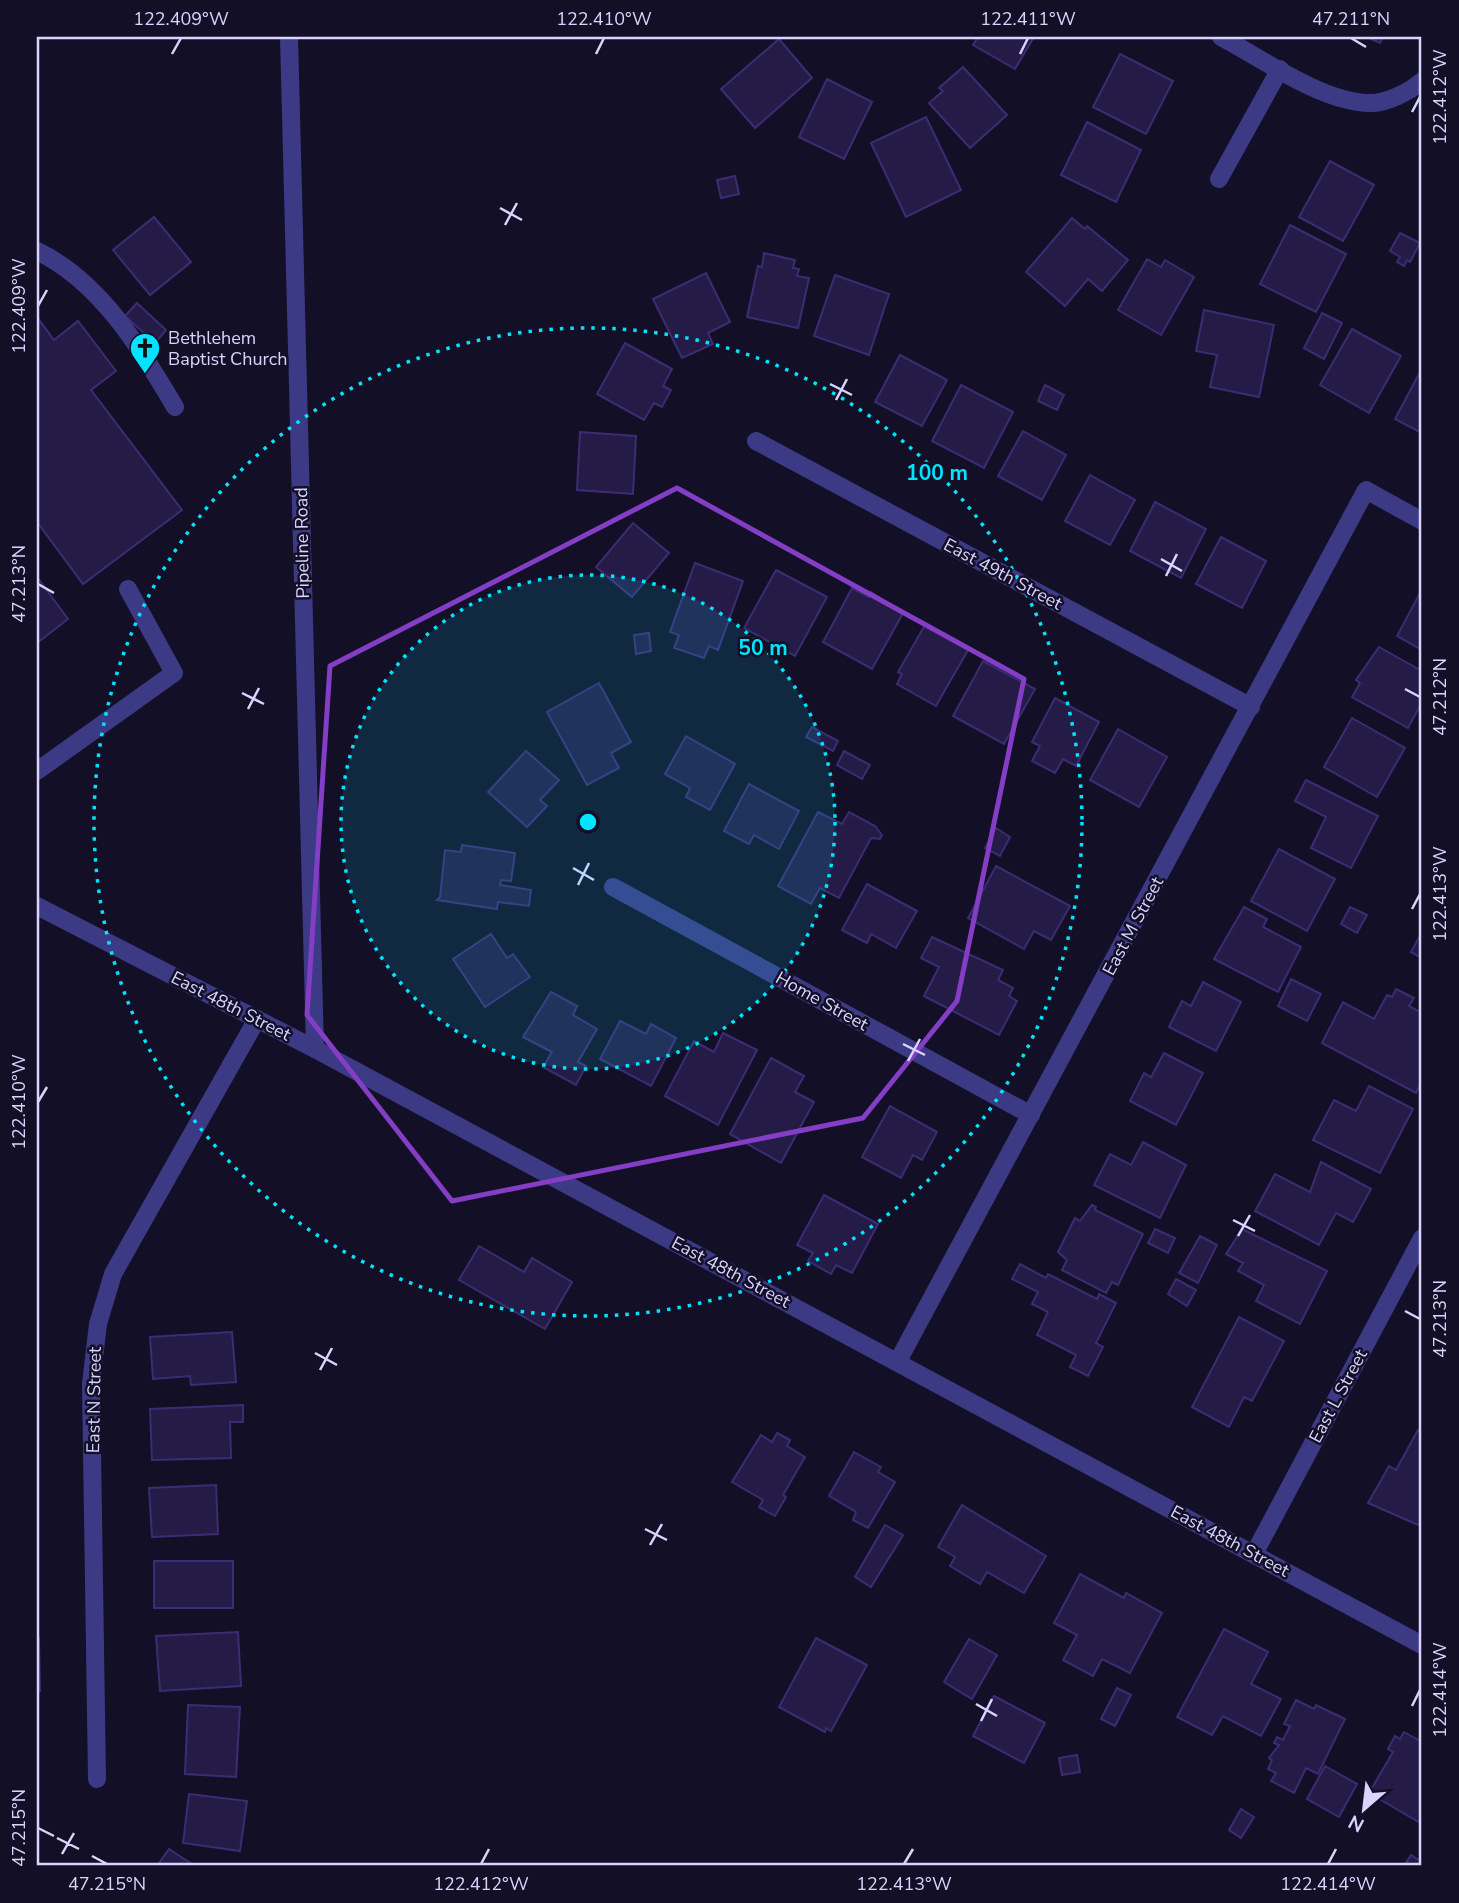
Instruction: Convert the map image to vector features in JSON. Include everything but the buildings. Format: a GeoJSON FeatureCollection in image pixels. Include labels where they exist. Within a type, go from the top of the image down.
{"type":"FeatureCollection","features":[{"type":"Feature","properties":{"kind":"street","name":"Pipeline Road"},"geometry":{"type":"LineString","coordinates":[[289,37],[316,1049]]}},
{"type":"Feature","properties":{"kind":"street"},"geometry":{"type":"LineString","coordinates":[[1221,37],[1342,98],[1370,104],[1394,98],[1422,80]]}},
{"type":"Feature","properties":{"kind":"street"},"geometry":{"type":"LineString","coordinates":[[1219,179],[1280,69]]}},
{"type":"Feature","properties":{"kind":"street"},"geometry":{"type":"LineString","coordinates":[[37,251],[56,260],[99,297],[155,374],[175,407]]}},
{"type":"Feature","properties":{"kind":"street","name":"East 49th Street"},"geometry":{"type":"LineString","coordinates":[[756,441],[1251,707]]}},
{"type":"Feature","properties":{"kind":"street","name":"East M Street"},"geometry":{"type":"LineString","coordinates":[[898,1361],[1366,490],[1422,521]]}},
{"type":"Feature","properties":{"kind":"street"},"geometry":{"type":"LineString","coordinates":[[37,771],[174,673],[128,590]]}},
{"type":"Feature","properties":{"kind":"street","name":"Home Street"},"geometry":{"type":"LineString","coordinates":[[613,887],[1031,1115]]}},
{"type":"Feature","properties":{"kind":"street","name":"East 48th Street"},"geometry":{"type":"LineString","coordinates":[[37,906],[316,1049],[1422,1645]]}},
{"type":"Feature","properties":{"kind":"street","name":"East N Street"},"geometry":{"type":"LineString","coordinates":[[97,1779],[91,1384],[98,1324],[113,1274],[257,1019]]}},
{"type":"Feature","properties":{"kind":"street","name":"East L Street"},"geometry":{"type":"LineString","coordinates":[[1254,1554],[1422,1238]]}},
{"type":"Feature","properties":{"kind":"highlighted area"},"geometry":{"type":"Polygon","coordinates":[[[677,488],[1024,679],[957,1001],[863,1118],[452,1201],[307,1015],[330,666],[677,488]]]}},
{"type":"Feature","properties":{"kind":"place","name":"Bethlehem Baptist Church"},"geometry":{"type":"Point","coordinates":[145,375]}}]}
